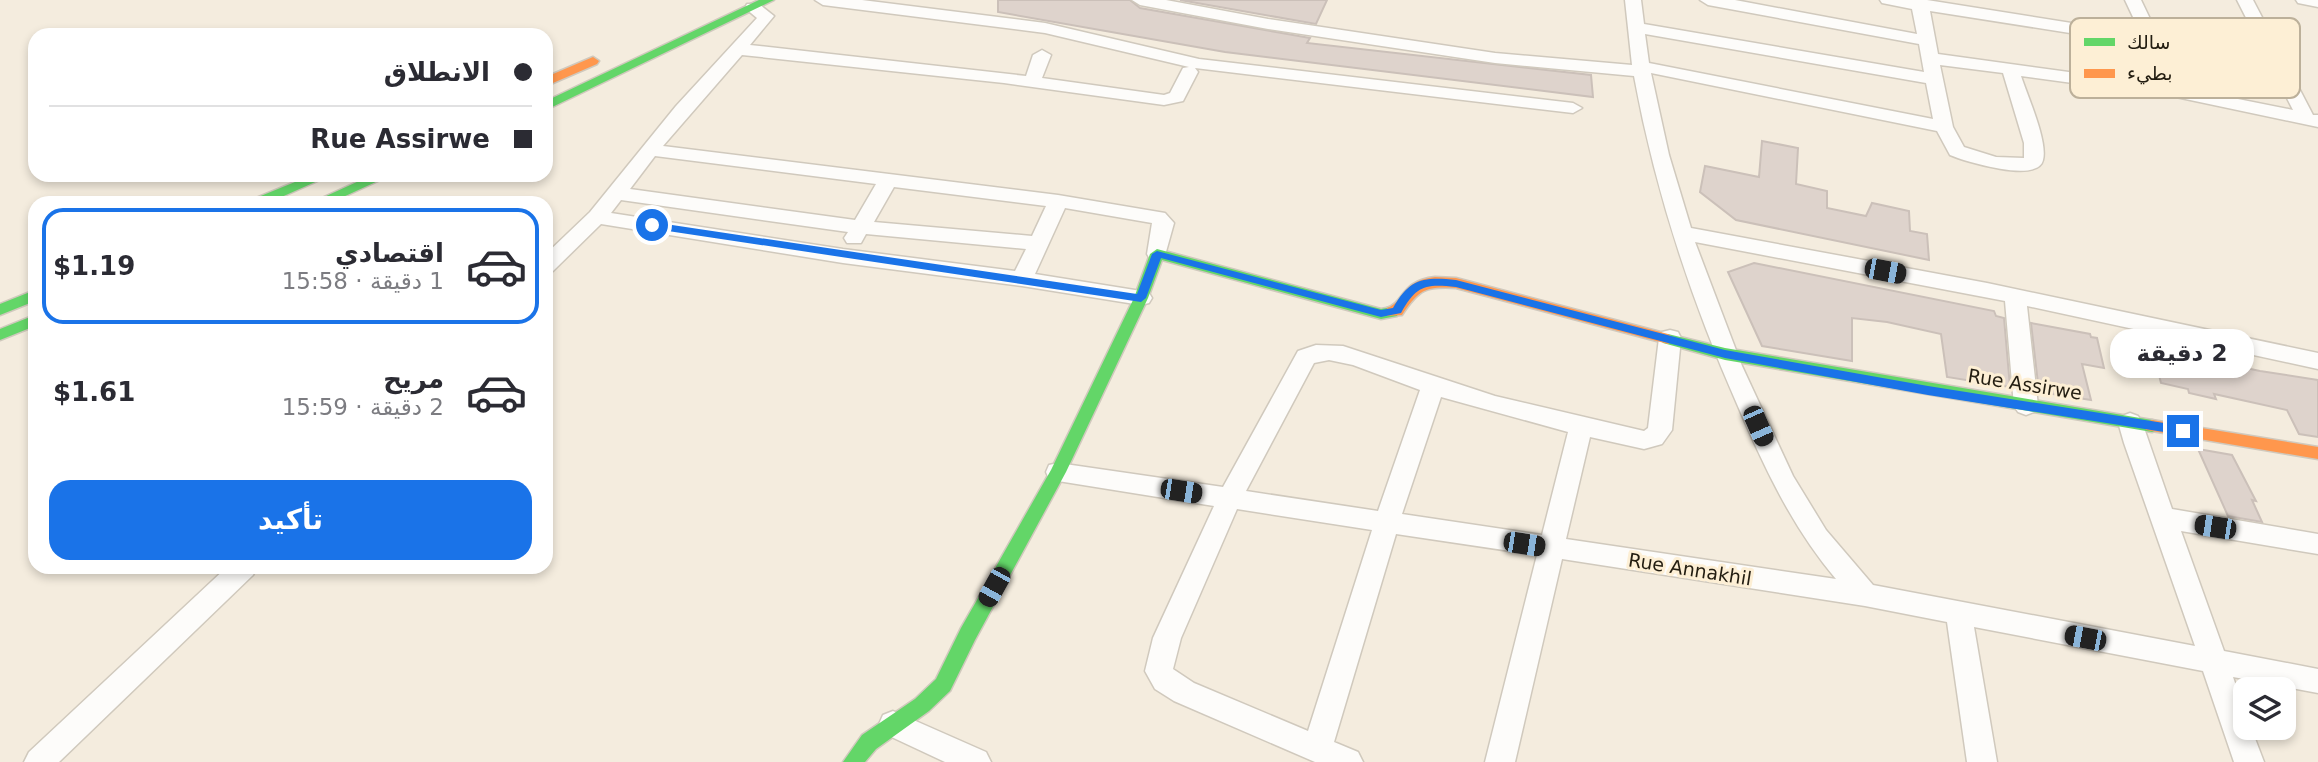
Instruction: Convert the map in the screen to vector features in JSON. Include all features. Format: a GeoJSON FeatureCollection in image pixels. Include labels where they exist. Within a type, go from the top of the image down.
{"type":"FeatureCollection","features":[{"type":"Feature","properties":{"kind":"street"},"geometry":{"type":"LineString","coordinates":[[823,0],[1045,28],[1142,52],[1220,67],[1573,108]]}},
{"type":"Feature","properties":{"kind":"street"},"geometry":{"type":"LineString","coordinates":[[1140,0],[1268,24],[1495,58],[1641,69],[1944,127]]}},
{"type":"Feature","properties":{"kind":"street"},"geometry":{"type":"LineString","coordinates":[[1633,0],[1639,28],[1641,69],[1681,233],[1725,354],[1777,469],[1798,506],[1822,544],[1865,596]]}},
{"type":"Feature","properties":{"kind":"street"},"geometry":{"type":"LineString","coordinates":[[1708,0],[2010,68],[2070,77]]}},
{"type":"Feature","properties":{"kind":"street"},"geometry":{"type":"LineString","coordinates":[[1888,0],[1920,2],[2070,27]]}},
{"type":"Feature","properties":{"kind":"street"},"geometry":{"type":"LineString","coordinates":[[2133,0],[2140,18]]}},
{"type":"Feature","properties":{"kind":"street"},"geometry":{"type":"LineString","coordinates":[[2245,0],[2255,18]]}},
{"type":"Feature","properties":{"kind":"street"},"geometry":{"type":"LineString","coordinates":[[2304,0],[2318,2]]}},
{"type":"Feature","properties":{"kind":"street"},"geometry":{"type":"LineString","coordinates":[[1920,2],[1944,127],[1954,148],[1964,154],[2004,163],[2031,164],[2035,155],[2033,143],[2010,68]]}},
{"type":"Feature","properties":{"kind":"street"},"geometry":{"type":"LineString","coordinates":[[553,103],[760,4],[766,16],[650,150],[597,217],[553,259]]}},
{"type":"Feature","properties":{"kind":"street"},"geometry":{"type":"LineString","coordinates":[[1639,28],[1934,79]]}},
{"type":"Feature","properties":{"kind":"street"},"geometry":{"type":"LineString","coordinates":[[736,49],[1032,82],[1164,100],[1177,97],[1189,72]]}},
{"type":"Feature","properties":{"kind":"street"},"geometry":{"type":"LineString","coordinates":[[553,79],[611,52]]}},
{"type":"Feature","properties":{"kind":"street"},"geometry":{"type":"LineString","coordinates":[[1032,82],[1042,55]]}},
{"type":"Feature","properties":{"kind":"street"},"geometry":{"type":"LineString","coordinates":[[2205,98],[2312,120]]}},
{"type":"Feature","properties":{"kind":"street"},"geometry":{"type":"LineString","coordinates":[[2300,98],[2312,120]]}},
{"type":"Feature","properties":{"kind":"street"},"geometry":{"type":"LineString","coordinates":[[650,150],[1058,201],[1161,219],[1164,223],[1157,254],[1141,298],[1058,472],[968,634],[943,685],[922,705],[869,742],[853,762]]}},
{"type":"Feature","properties":{"kind":"street"},"geometry":{"type":"LineString","coordinates":[[843,256],[888,181]]}},
{"type":"Feature","properties":{"kind":"street"},"geometry":{"type":"LineString","coordinates":[[273,196],[307,182]]}},
{"type":"Feature","properties":{"kind":"street"},"geometry":{"type":"LineString","coordinates":[[334,196],[368,182]]}},
{"type":"Feature","properties":{"kind":"street"},"geometry":{"type":"LineString","coordinates":[[617,193],[860,227],[1037,243]]}},
{"type":"Feature","properties":{"kind":"street"},"geometry":{"type":"LineString","coordinates":[[1022,279],[1058,201]]}},
{"type":"Feature","properties":{"kind":"street"},"geometry":{"type":"LineString","coordinates":[[597,217],[843,256],[1022,279],[1141,298]]}},
{"type":"Feature","properties":{"kind":"street"},"geometry":{"type":"LineString","coordinates":[[1681,233],[2015,296],[2318,361]]}},
{"type":"Feature","properties":{"kind":"street","name":"Rue Assirwe"},"geometry":{"type":"LineString","coordinates":[[1157,254],[1381,314],[1397,311],[1406,295],[1418,285],[1433,281],[1456,283],[1725,354],[2318,453]]}},
{"type":"Feature","properties":{"kind":"street"},"geometry":{"type":"LineString","coordinates":[[2015,296],[2026,406]]}},
{"type":"Feature","properties":{"kind":"street"},"geometry":{"type":"LineString","coordinates":[[0,310],[28,298]]}},
{"type":"Feature","properties":{"kind":"street"},"geometry":{"type":"LineString","coordinates":[[0,335],[28,323]]}},
{"type":"Feature","properties":{"kind":"street"},"geometry":{"type":"LineString","coordinates":[[1348,762],[1184,692],[1165,680],[1159,671],[1167,638],[1230,498],[1293,380],[1310,354],[1328,351],[1363,360],[1433,386],[1644,440],[1656,436],[1660,430],[1670,338]]}},
{"type":"Feature","properties":{"kind":"street"},"geometry":{"type":"LineString","coordinates":[[1317,749],[1387,522],[1433,386]]}},
{"type":"Feature","properties":{"kind":"street"},"geometry":{"type":"LineString","coordinates":[[2130,422],[2137,451],[2190,589],[2212,662],[2249,762]]}},
{"type":"Feature","properties":{"kind":"street"},"geometry":{"type":"LineString","coordinates":[[1500,762],[1581,426]]}},
{"type":"Feature","properties":{"kind":"street","name":"Rue Annakhil"},"geometry":{"type":"LineString","coordinates":[[1058,472],[1865,596],[2318,681]]}},
{"type":"Feature","properties":{"kind":"street"},"geometry":{"type":"LineString","coordinates":[[2163,518],[2318,544]]}},
{"type":"Feature","properties":{"kind":"street"},"geometry":{"type":"LineString","coordinates":[[39,762],[237,574]]}},
{"type":"Feature","properties":{"kind":"street"},"geometry":{"type":"LineString","coordinates":[[1959,614],[1982,762]]}},
{"type":"Feature","properties":{"kind":"street"},"geometry":{"type":"LineString","coordinates":[[893,724],[976,762]]}},
{"type":"Feature","properties":{"kind":"building"},"geometry":{"type":"Polygon","coordinates":[[[998,0],[1130,0],[1140,8],[1310,38],[1307,43],[1591,75],[1593,97],[1225,52],[998,12],[998,0]]]}},
{"type":"Feature","properties":{"kind":"building"},"geometry":{"type":"Polygon","coordinates":[[[1180,0],[1327,0],[1316,24],[1180,0]]]}},
{"type":"Feature","properties":{"kind":"building"},"geometry":{"type":"Polygon","coordinates":[[[1762,141],[1798,148],[1796,184],[1827,191],[1827,208],[1866,216],[1872,203],[1909,211],[1910,231],[1927,234],[1929,260],[1736,220],[1700,192],[1705,166],[1759,177],[1762,141]]]}},
{"type":"Feature","properties":{"kind":"building"},"geometry":{"type":"Polygon","coordinates":[[[1754,263],[1994,311],[1996,316],[2004,318],[2010,387],[1947,377],[1941,334],[1887,322],[1852,318],[1852,361],[1762,346],[1728,272],[1754,263]]]}},
{"type":"Feature","properties":{"kind":"building"},"geometry":{"type":"Polygon","coordinates":[[[2031,323],[2090,334],[2091,337],[2097,338],[2104,368],[2082,364],[2091,400],[2039,392],[2031,323]]]}},
{"type":"Feature","properties":{"kind":"building"},"geometry":{"type":"Polygon","coordinates":[[[2152,348],[2260,371],[2318,380],[2318,437],[2299,434],[2287,410],[2214,394],[2216,399],[2161,383],[2152,348]]]}},
{"type":"Feature","properties":{"kind":"building"},"geometry":{"type":"Polygon","coordinates":[[[2198,449],[2232,455],[2256,501],[2252,500],[2262,522],[2228,516],[2198,449]]]}},
{"type":"Feature","properties":{"kind":"traffic: fast"},"geometry":{"type":"LineString","coordinates":[[553,103],[768,0]]}},
{"type":"Feature","properties":{"kind":"traffic: fast"},"geometry":{"type":"LineString","coordinates":[[273,196],[307,182]]}},
{"type":"Feature","properties":{"kind":"traffic: fast"},"geometry":{"type":"LineString","coordinates":[[334,196],[368,182]]}},
{"type":"Feature","properties":{"kind":"traffic: fast"},"geometry":{"type":"LineString","coordinates":[[853,762],[869,742],[922,705],[943,685],[968,634],[1058,472],[1141,298],[1157,254],[1381,314],[1392,312]]}},
{"type":"Feature","properties":{"kind":"traffic: fast"},"geometry":{"type":"LineString","coordinates":[[0,310],[28,298]]}},
{"type":"Feature","properties":{"kind":"traffic: fast"},"geometry":{"type":"LineString","coordinates":[[0,335],[28,323]]}},
{"type":"Feature","properties":{"kind":"traffic: fast"},"geometry":{"type":"LineString","coordinates":[[1668,339],[1725,354],[2152,426]]}},
{"type":"Feature","properties":{"kind":"traffic: slow"},"geometry":{"type":"LineString","coordinates":[[553,79],[593,61]]}},
{"type":"Feature","properties":{"kind":"traffic: slow"},"geometry":{"type":"LineString","coordinates":[[1392,312],[1397,311],[1409,294],[1421,285],[1435,282],[1456,283],[1668,339]]}},
{"type":"Feature","properties":{"kind":"traffic: slow"},"geometry":{"type":"LineString","coordinates":[[2152,426],[2318,453]]}},
{"type":"Feature","properties":{"kind":"route"},"geometry":{"type":"LineString","coordinates":[[652,225],[843,256],[1022,279],[1141,298],[1157,254],[1381,314],[1397,311],[1406,295],[1418,285],[1433,281],[1456,283],[1725,354],[2183,431]]}}]}
